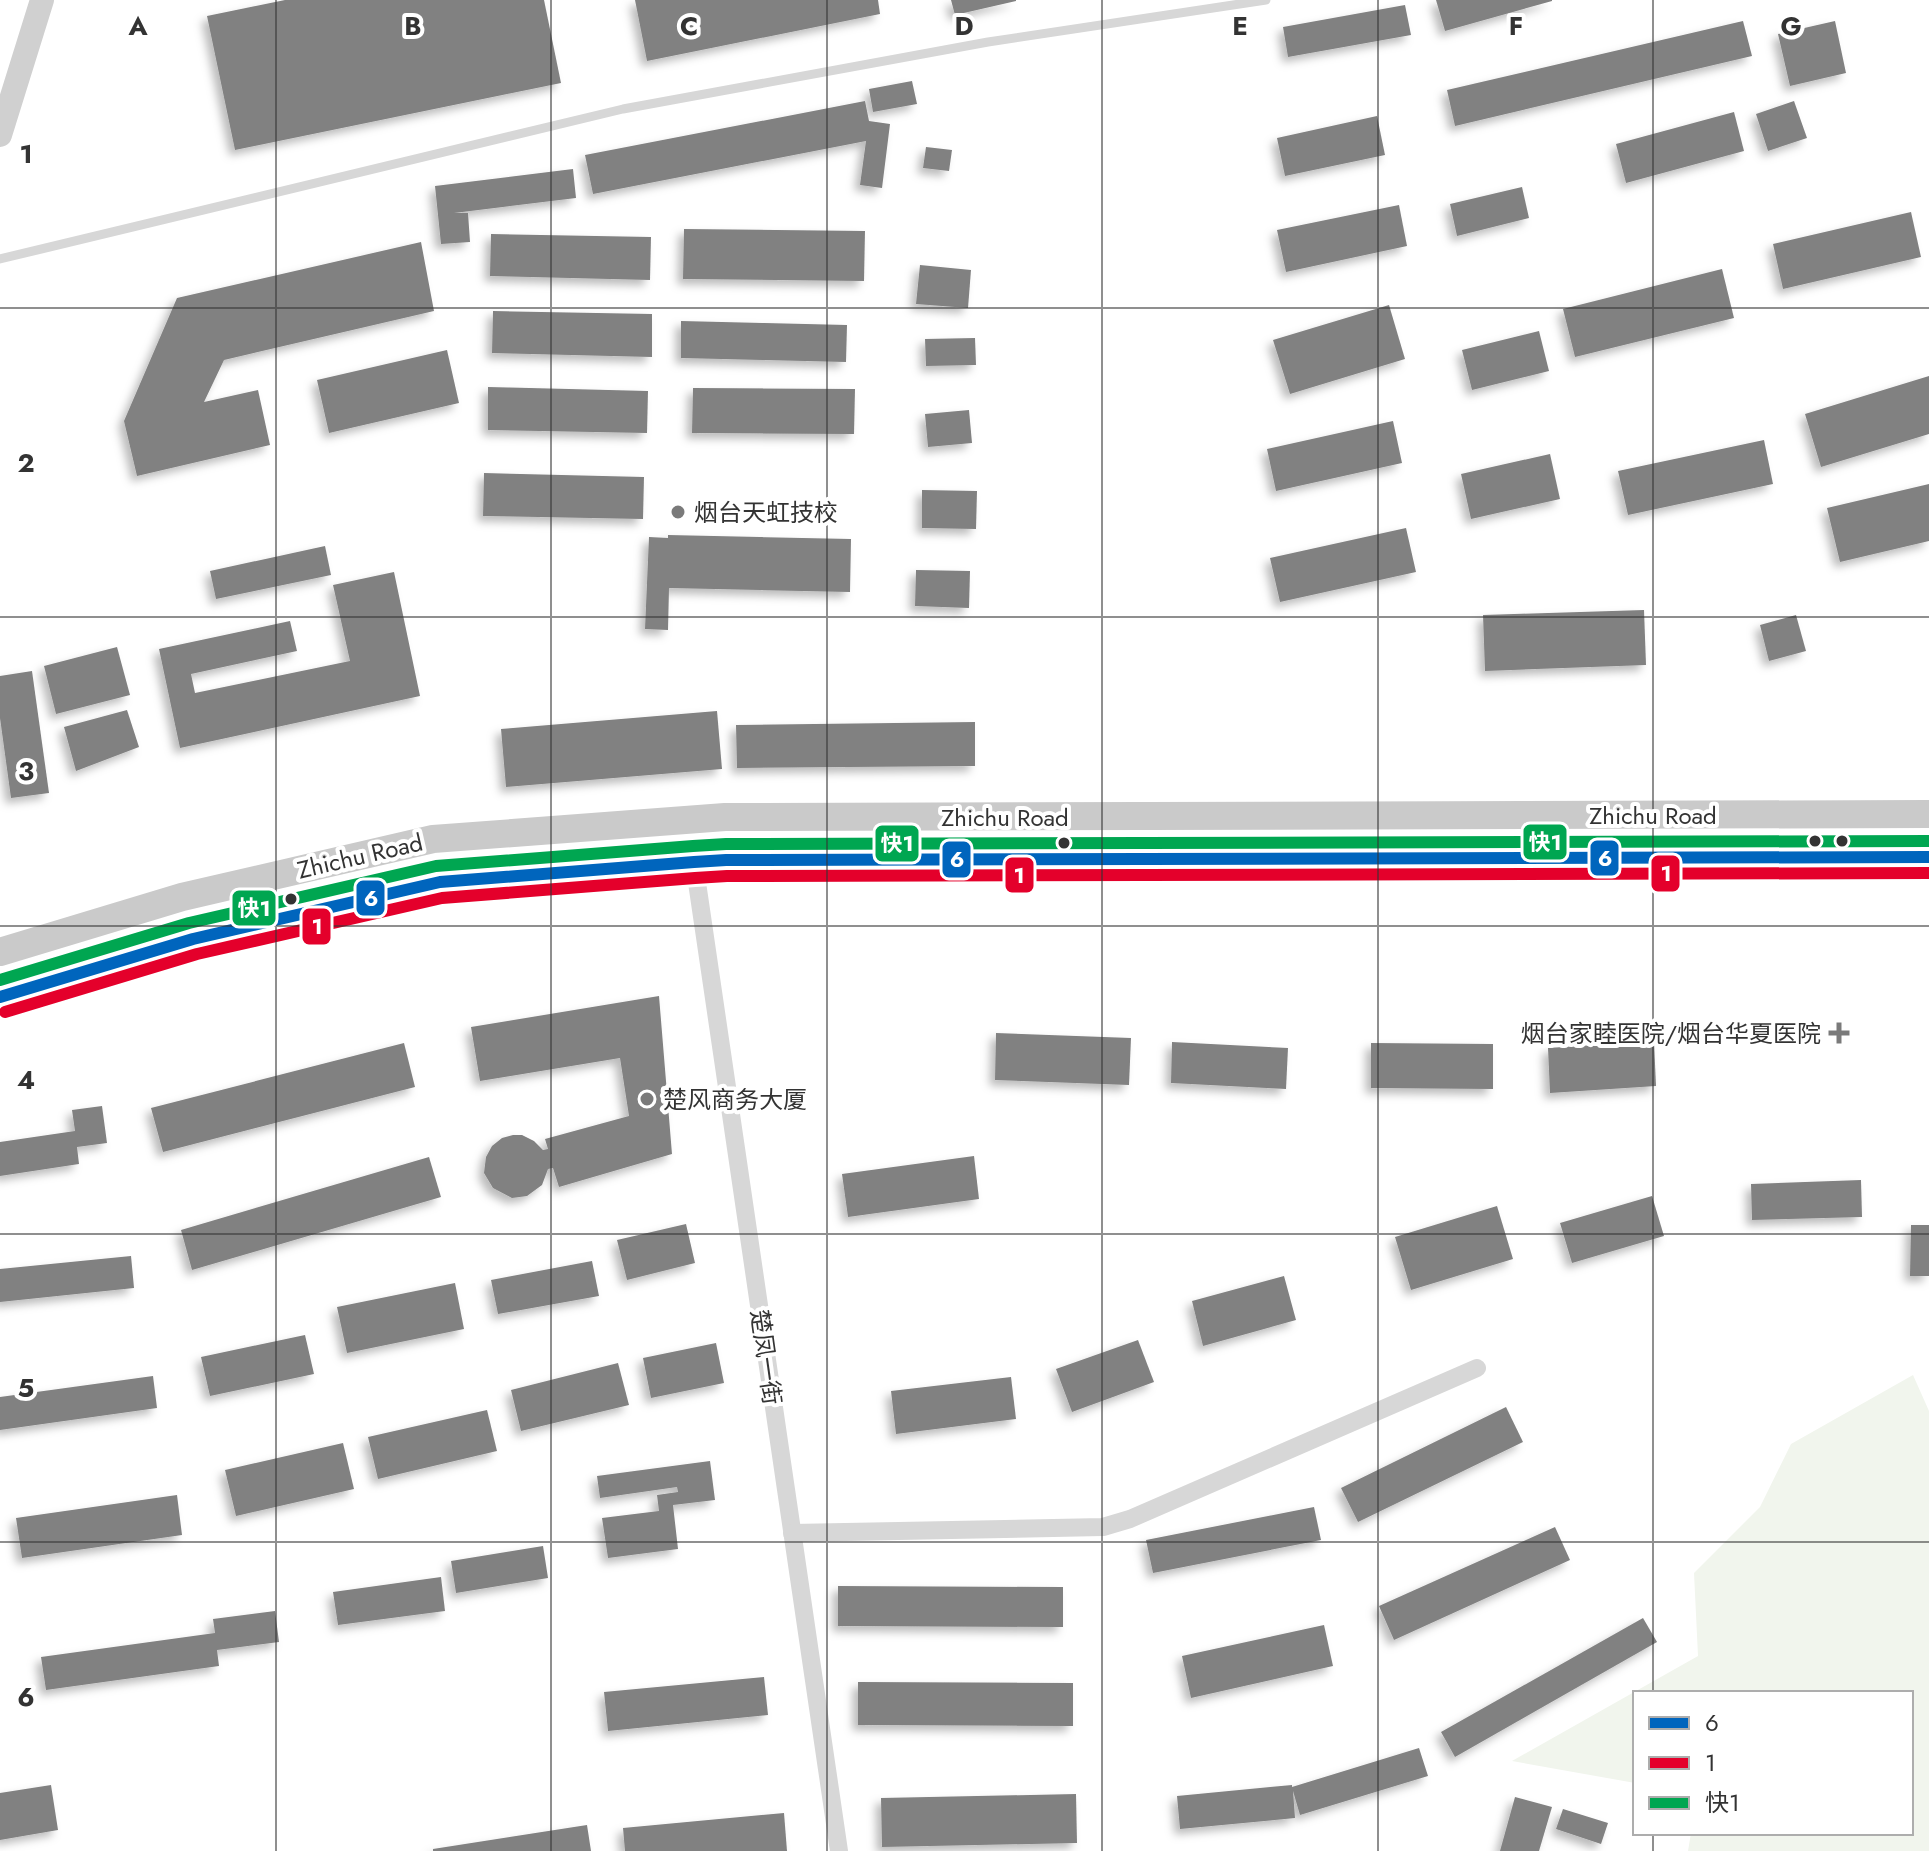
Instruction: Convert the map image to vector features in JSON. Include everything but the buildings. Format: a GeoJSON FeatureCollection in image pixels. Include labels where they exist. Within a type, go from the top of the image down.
{"type":"FeatureCollection","features":[{"type":"Feature","properties":{"kind":"main road","name":"Zhichu Road"},"geometry":{"type":"LineString","coordinates":[[0,952],[182,897],[433,839],[710,818],[1929,814]]}},
{"type":"Feature","properties":{"kind":"main road","name":"Zhichu Road"},"geometry":{"type":"LineString","coordinates":[[0,997],[193,939],[440,882],[694,862],[1929,857]]}},
{"type":"Feature","properties":{"kind":"street"},"geometry":{"type":"LineString","coordinates":[[0,135],[42,0]]}},
{"type":"Feature","properties":{"kind":"street","name":"楚凤一街"},"geometry":{"type":"LineString","coordinates":[[694,862],[839,1851]]}},
{"type":"Feature","properties":{"kind":"street"},"geometry":{"type":"LineString","coordinates":[[792,1533],[1103,1527],[1130,1519],[1477,1368]]}},
{"type":"Feature","properties":{"kind":"lane"},"geometry":{"type":"LineString","coordinates":[[0,259],[623,109],[988,42],[1266,0]]}},
{"type":"Feature","properties":{"kind":"shaded area"},"geometry":{"type":"Polygon","coordinates":[[[1913,1375],[1929,1411],[1929,1851],[1688,1851],[1691,1835],[1913,1835],[1913,1691],[1636,1691],[1698,1656],[1694,1573],[1760,1507],[1791,1444],[1913,1375]]]}},
{"type":"Feature","properties":{"kind":"shaded area"},"geometry":{"type":"Polygon","coordinates":[[[1633,1693],[1633,1783],[1512,1761],[1633,1693]]]}},
{"type":"Feature","properties":{"kind":"transit line","name":"快1"},"geometry":{"type":"LineString","coordinates":[[0,980],[189,923],[436,866],[693,846],[1929,841]]}},
{"type":"Feature","properties":{"kind":"transit line","name":"6"},"geometry":{"type":"LineString","coordinates":[[0,997],[193,939],[440,882],[694,862],[1929,857]]}},
{"type":"Feature","properties":{"kind":"transit line","name":"1"},"geometry":{"type":"LineString","coordinates":[[5,1012],[197,954],[442,898],[695,878],[1929,873]]}},
{"type":"Feature","properties":{"kind":"place","name":"烟台天虹技校"},"geometry":{"type":"Point","coordinates":[678,512]}},
{"type":"Feature","properties":{"kind":"place","name":"烟台家睦医院/烟台华夏医院"},"geometry":{"type":"Point","coordinates":[1839,1033]}},
{"type":"Feature","properties":{"kind":"place","name":"楚风商务大厦"},"geometry":{"type":"Point","coordinates":[647,1099]}}]}
